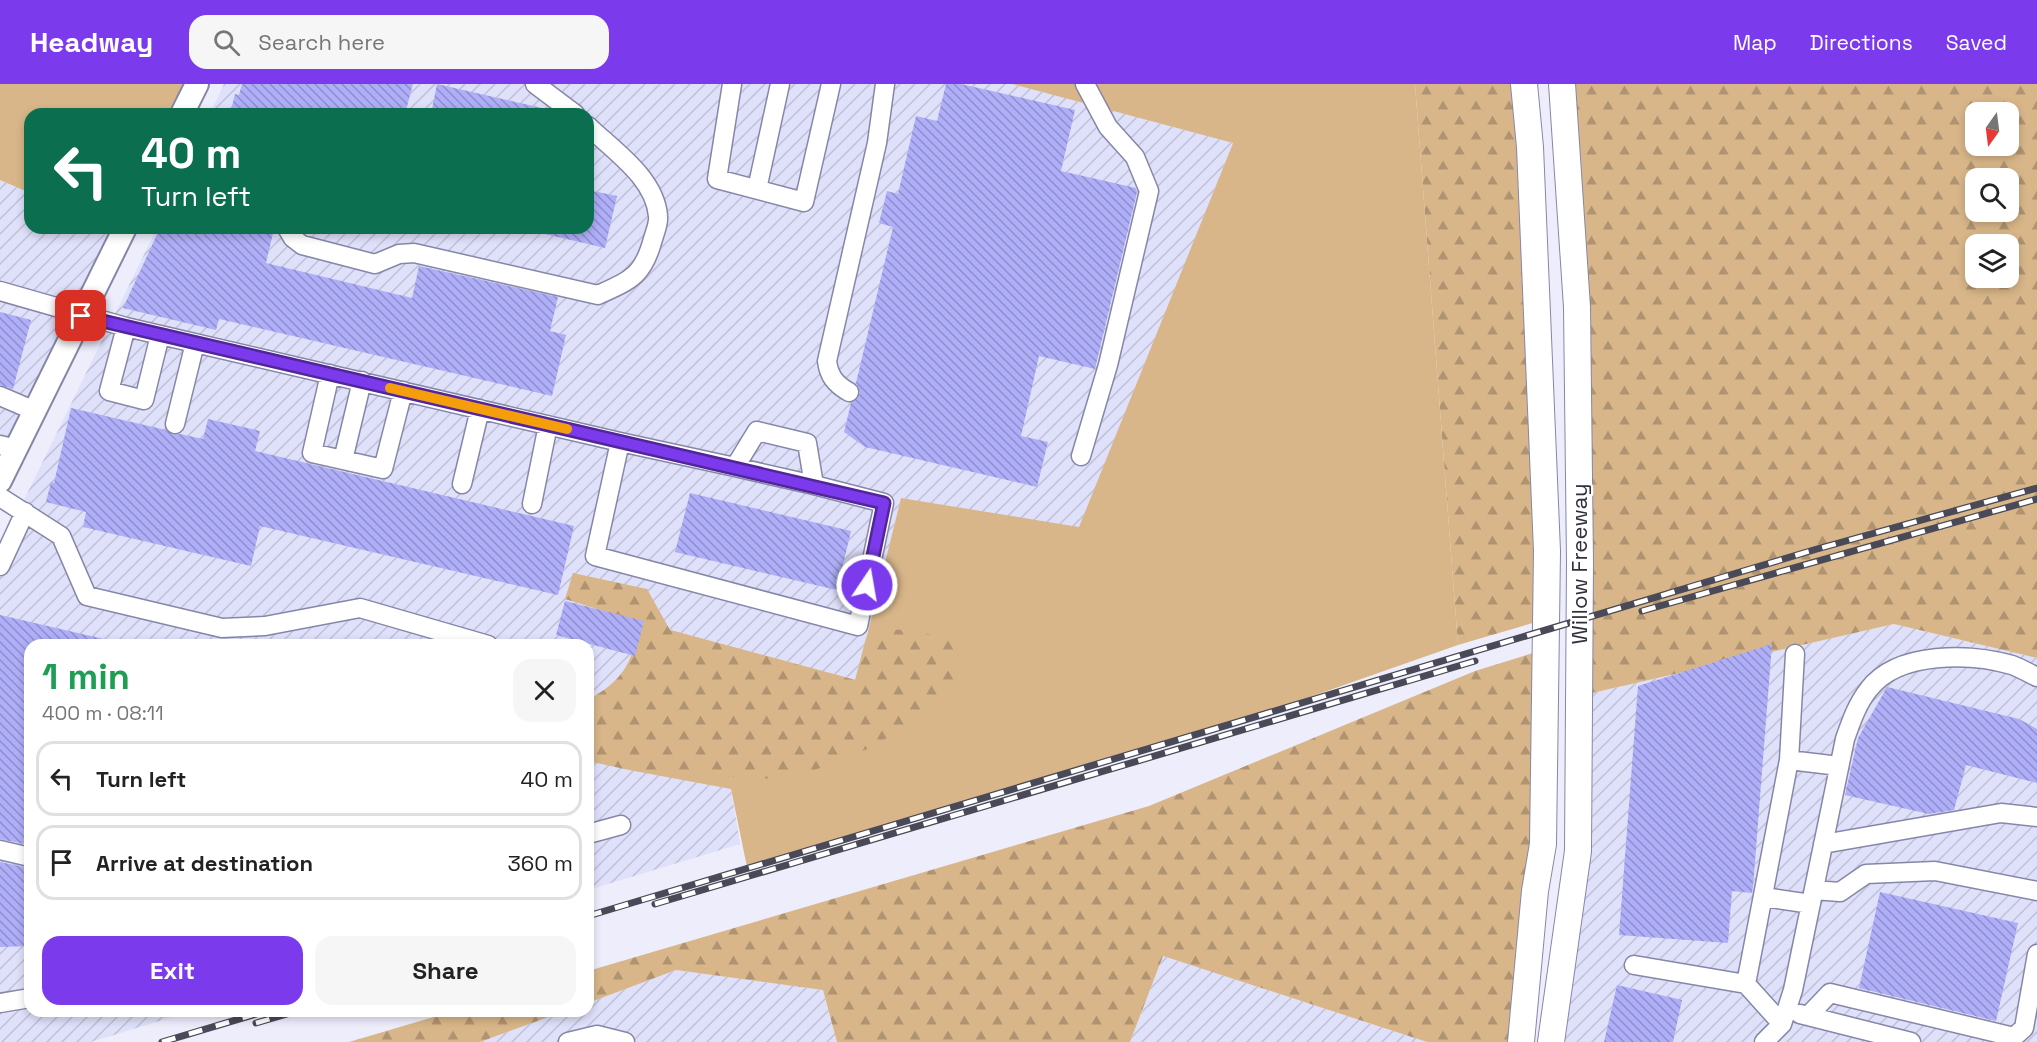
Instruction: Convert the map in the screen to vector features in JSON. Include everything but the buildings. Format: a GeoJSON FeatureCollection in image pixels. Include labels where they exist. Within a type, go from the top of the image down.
{"type":"FeatureCollection","features":[{"type":"Feature","properties":{"kind":"highway","name":"Willow Freeway"},"geometry":{"type":"LineString","coordinates":[[1521,1042],[1535,891],[1543,844],[1547,551],[1531,159],[1524,84]]}},
{"type":"Feature","properties":{"kind":"highway","name":"Willow Freeway"},"geometry":{"type":"LineString","coordinates":[[1551,1042],[1578,851],[1580,551],[1577,307],[1562,84]]}},
{"type":"Feature","properties":{"kind":"main road"},"geometry":{"type":"LineString","coordinates":[[185,108],[197,84]]}},
{"type":"Feature","properties":{"kind":"main road"},"geometry":{"type":"LineString","coordinates":[[0,481],[8,447],[34,411],[122,234]]}},
{"type":"Feature","properties":{"kind":"street"},"geometry":{"type":"LineString","coordinates":[[535,84],[567,108]]}},
{"type":"Feature","properties":{"kind":"street"},"geometry":{"type":"LineString","coordinates":[[732,84],[717,179],[804,202],[831,84]]}},
{"type":"Feature","properties":{"kind":"street"},"geometry":{"type":"LineString","coordinates":[[758,189],[780,84]]}},
{"type":"Feature","properties":{"kind":"street"},"geometry":{"type":"LineString","coordinates":[[849,392],[838,386],[829,374],[827,361],[877,143],[885,84]]}},
{"type":"Feature","properties":{"kind":"street"},"geometry":{"type":"LineString","coordinates":[[1081,456],[1108,365],[1149,191],[1135,157],[1108,127],[1085,84]]}},
{"type":"Feature","properties":{"kind":"street"},"geometry":{"type":"LineString","coordinates":[[291,234],[302,244],[375,264],[399,254],[414,253],[598,295],[641,272],[649,254],[658,218],[653,196],[645,182],[594,132]]}},
{"type":"Feature","properties":{"kind":"street"},"geometry":{"type":"LineString","coordinates":[[0,291],[126,327],[620,442],[735,466],[884,503],[858,626],[595,556],[620,442]]}},
{"type":"Feature","properties":{"kind":"street"},"geometry":{"type":"LineString","coordinates":[[126,327],[109,391],[144,400],[160,334]]}},
{"type":"Feature","properties":{"kind":"street"},"geometry":{"type":"LineString","coordinates":[[175,424],[195,343]]}},
{"type":"Feature","properties":{"kind":"street"},"geometry":{"type":"LineString","coordinates":[[330,374],[312,453],[383,469],[403,391]]}},
{"type":"Feature","properties":{"kind":"street"},"geometry":{"type":"LineString","coordinates":[[343,460],[362,381]]}},
{"type":"Feature","properties":{"kind":"street"},"geometry":{"type":"LineString","coordinates":[[1,398],[34,411]]}},
{"type":"Feature","properties":{"kind":"street"},"geometry":{"type":"LineString","coordinates":[[462,483],[480,409]]}},
{"type":"Feature","properties":{"kind":"street"},"geometry":{"type":"LineString","coordinates":[[532,504],[548,425]]}},
{"type":"Feature","properties":{"kind":"street"},"geometry":{"type":"LineString","coordinates":[[735,466],[757,431],[797,440],[807,443],[814,485]]}},
{"type":"Feature","properties":{"kind":"street"},"geometry":{"type":"LineString","coordinates":[[0,497],[61,536],[87,596],[222,628],[265,626],[360,608],[467,639]]}},
{"type":"Feature","properties":{"kind":"street"},"geometry":{"type":"LineString","coordinates":[[0,566],[25,512]]}},
{"type":"Feature","properties":{"kind":"street"},"geometry":{"type":"LineString","coordinates":[[1746,984],[1789,760],[1795,654]]}},
{"type":"Feature","properties":{"kind":"street"},"geometry":{"type":"LineString","coordinates":[[1764,1042],[1784,1017],[1839,765],[1855,712],[1870,687],[1912,661],[1960,657],[2012,665],[2037,677]]}},
{"type":"Feature","properties":{"kind":"street"},"geometry":{"type":"LineString","coordinates":[[1789,760],[1839,765]]}},
{"type":"Feature","properties":{"kind":"street"},"geometry":{"type":"LineString","coordinates":[[1823,844],[2001,813],[2037,817]]}},
{"type":"Feature","properties":{"kind":"street"},"geometry":{"type":"LineString","coordinates":[[594,832],[621,825]]}},
{"type":"Feature","properties":{"kind":"street"},"geometry":{"type":"LineString","coordinates":[[0,850],[24,856]]}},
{"type":"Feature","properties":{"kind":"street"},"geometry":{"type":"LineString","coordinates":[[1764,897],[1812,897],[1840,892],[1866,874],[1935,871],[2037,891]]}},
{"type":"Feature","properties":{"kind":"street"},"geometry":{"type":"LineString","coordinates":[[1808,1016],[1830,993],[2014,1037],[2024,1028],[2037,954]]}},
{"type":"Feature","properties":{"kind":"street"},"geometry":{"type":"LineString","coordinates":[[1634,964],[1746,984],[1784,1017],[1808,1016],[1911,1042]]}},
{"type":"Feature","properties":{"kind":"street"},"geometry":{"type":"LineString","coordinates":[[0,1003],[24,999]]}},
{"type":"Feature","properties":{"kind":"street"},"geometry":{"type":"LineString","coordinates":[[568,1042],[597,1035],[625,1042]]}},
{"type":"Feature","properties":{"kind":"shaded area"},"geometry":{"type":"Polygon","coordinates":[[[224,84],[1013,84],[1233,143],[1079,528],[901,498],[856,680],[670,630],[731,789],[740,844],[594,888],[594,639],[24,639],[24,1017],[172,1017],[91,1042],[0,1042],[0,549],[154,234],[594,234],[594,108],[213,108],[224,84]]]}},
{"type":"Feature","properties":{"kind":"shaded area"},"geometry":{"type":"Polygon","coordinates":[[[0,180],[24,190],[24,234],[122,234],[0,482],[0,180]]]}},
{"type":"Feature","properties":{"kind":"shaded area"},"geometry":{"type":"Polygon","coordinates":[[[1894,624],[2037,658],[2037,1042],[1551,1042],[1579,696],[1894,624]]]}},
{"type":"Feature","properties":{"kind":"shaded area"},"geometry":{"type":"Polygon","coordinates":[[[1163,956],[1427,1042],[1130,1042],[1163,956]]]}},
{"type":"Feature","properties":{"kind":"shaded area"},"geometry":{"type":"Polygon","coordinates":[[[676,970],[823,990],[837,1042],[480,1042],[549,1017],[594,1017],[594,1001],[676,970]]]}},
{"type":"Feature","properties":{"kind":"green space"},"geometry":{"type":"Polygon","coordinates":[[[0,84],[197,84],[185,108],[24,108],[24,190],[0,180],[0,84]]]}},
{"type":"Feature","properties":{"kind":"green space"},"geometry":{"type":"Polygon","coordinates":[[[1012,84],[1415,84],[1458,645],[1253,717],[747,867],[731,789],[629,770],[670,630],[856,680],[901,498],[1079,527],[1233,143],[1012,84]]]}},
{"type":"Feature","properties":{"kind":"green space"},"geometry":{"type":"Polygon","coordinates":[[[1415,84],[1524,84],[1543,620],[1458,645],[1415,84]]]}},
{"type":"Feature","properties":{"kind":"green space"},"geometry":{"type":"Polygon","coordinates":[[[1562,84],[2037,84],[2037,658],[1894,624],[1579,696],[1562,84]]]}},
{"type":"Feature","properties":{"kind":"green space"},"geometry":{"type":"Polygon","coordinates":[[[573,573],[647,589],[670,630],[855,680],[866,638],[889,630],[922,632],[956,643],[957,684],[919,720],[867,749],[790,780],[629,770],[594,762],[594,696],[617,679],[623,671],[640,629],[613,614],[565,599],[573,573]]]}},
{"type":"Feature","properties":{"kind":"green space"},"geometry":{"type":"Polygon","coordinates":[[[1546,649],[1521,1042],[1427,1042],[1163,956],[1130,1042],[837,1042],[823,990],[676,970],[594,1001],[594,969],[1149,806],[1475,671],[1546,649]]]}},
{"type":"Feature","properties":{"kind":"green space"},"geometry":{"type":"Polygon","coordinates":[[[434,1017],[549,1017],[480,1042],[349,1042],[434,1017]]]}},
{"type":"Feature","properties":{"kind":"railway"},"geometry":{"type":"LineString","coordinates":[[594,914],[1817,549],[2037,488]]}},
{"type":"Feature","properties":{"kind":"railway"},"geometry":{"type":"LineString","coordinates":[[1642,611],[2037,499]]}},
{"type":"Feature","properties":{"kind":"railway"},"geometry":{"type":"LineString","coordinates":[[655,904],[1475,661]]}},
{"type":"Feature","properties":{"kind":"railway"},"geometry":{"type":"LineString","coordinates":[[162,1042],[246,1017]]}},
{"type":"Feature","properties":{"kind":"railway"},"geometry":{"type":"LineString","coordinates":[[256,1023],[276,1017]]}},
{"type":"Feature","properties":{"kind":"slow traffic"},"geometry":{"type":"LineString","coordinates":[[390,388],[567,429]]}},
{"type":"Feature","properties":{"kind":"route"},"geometry":{"type":"LineString","coordinates":[[81,316],[620,442],[735,466],[884,503],[867,585]]}}]}
